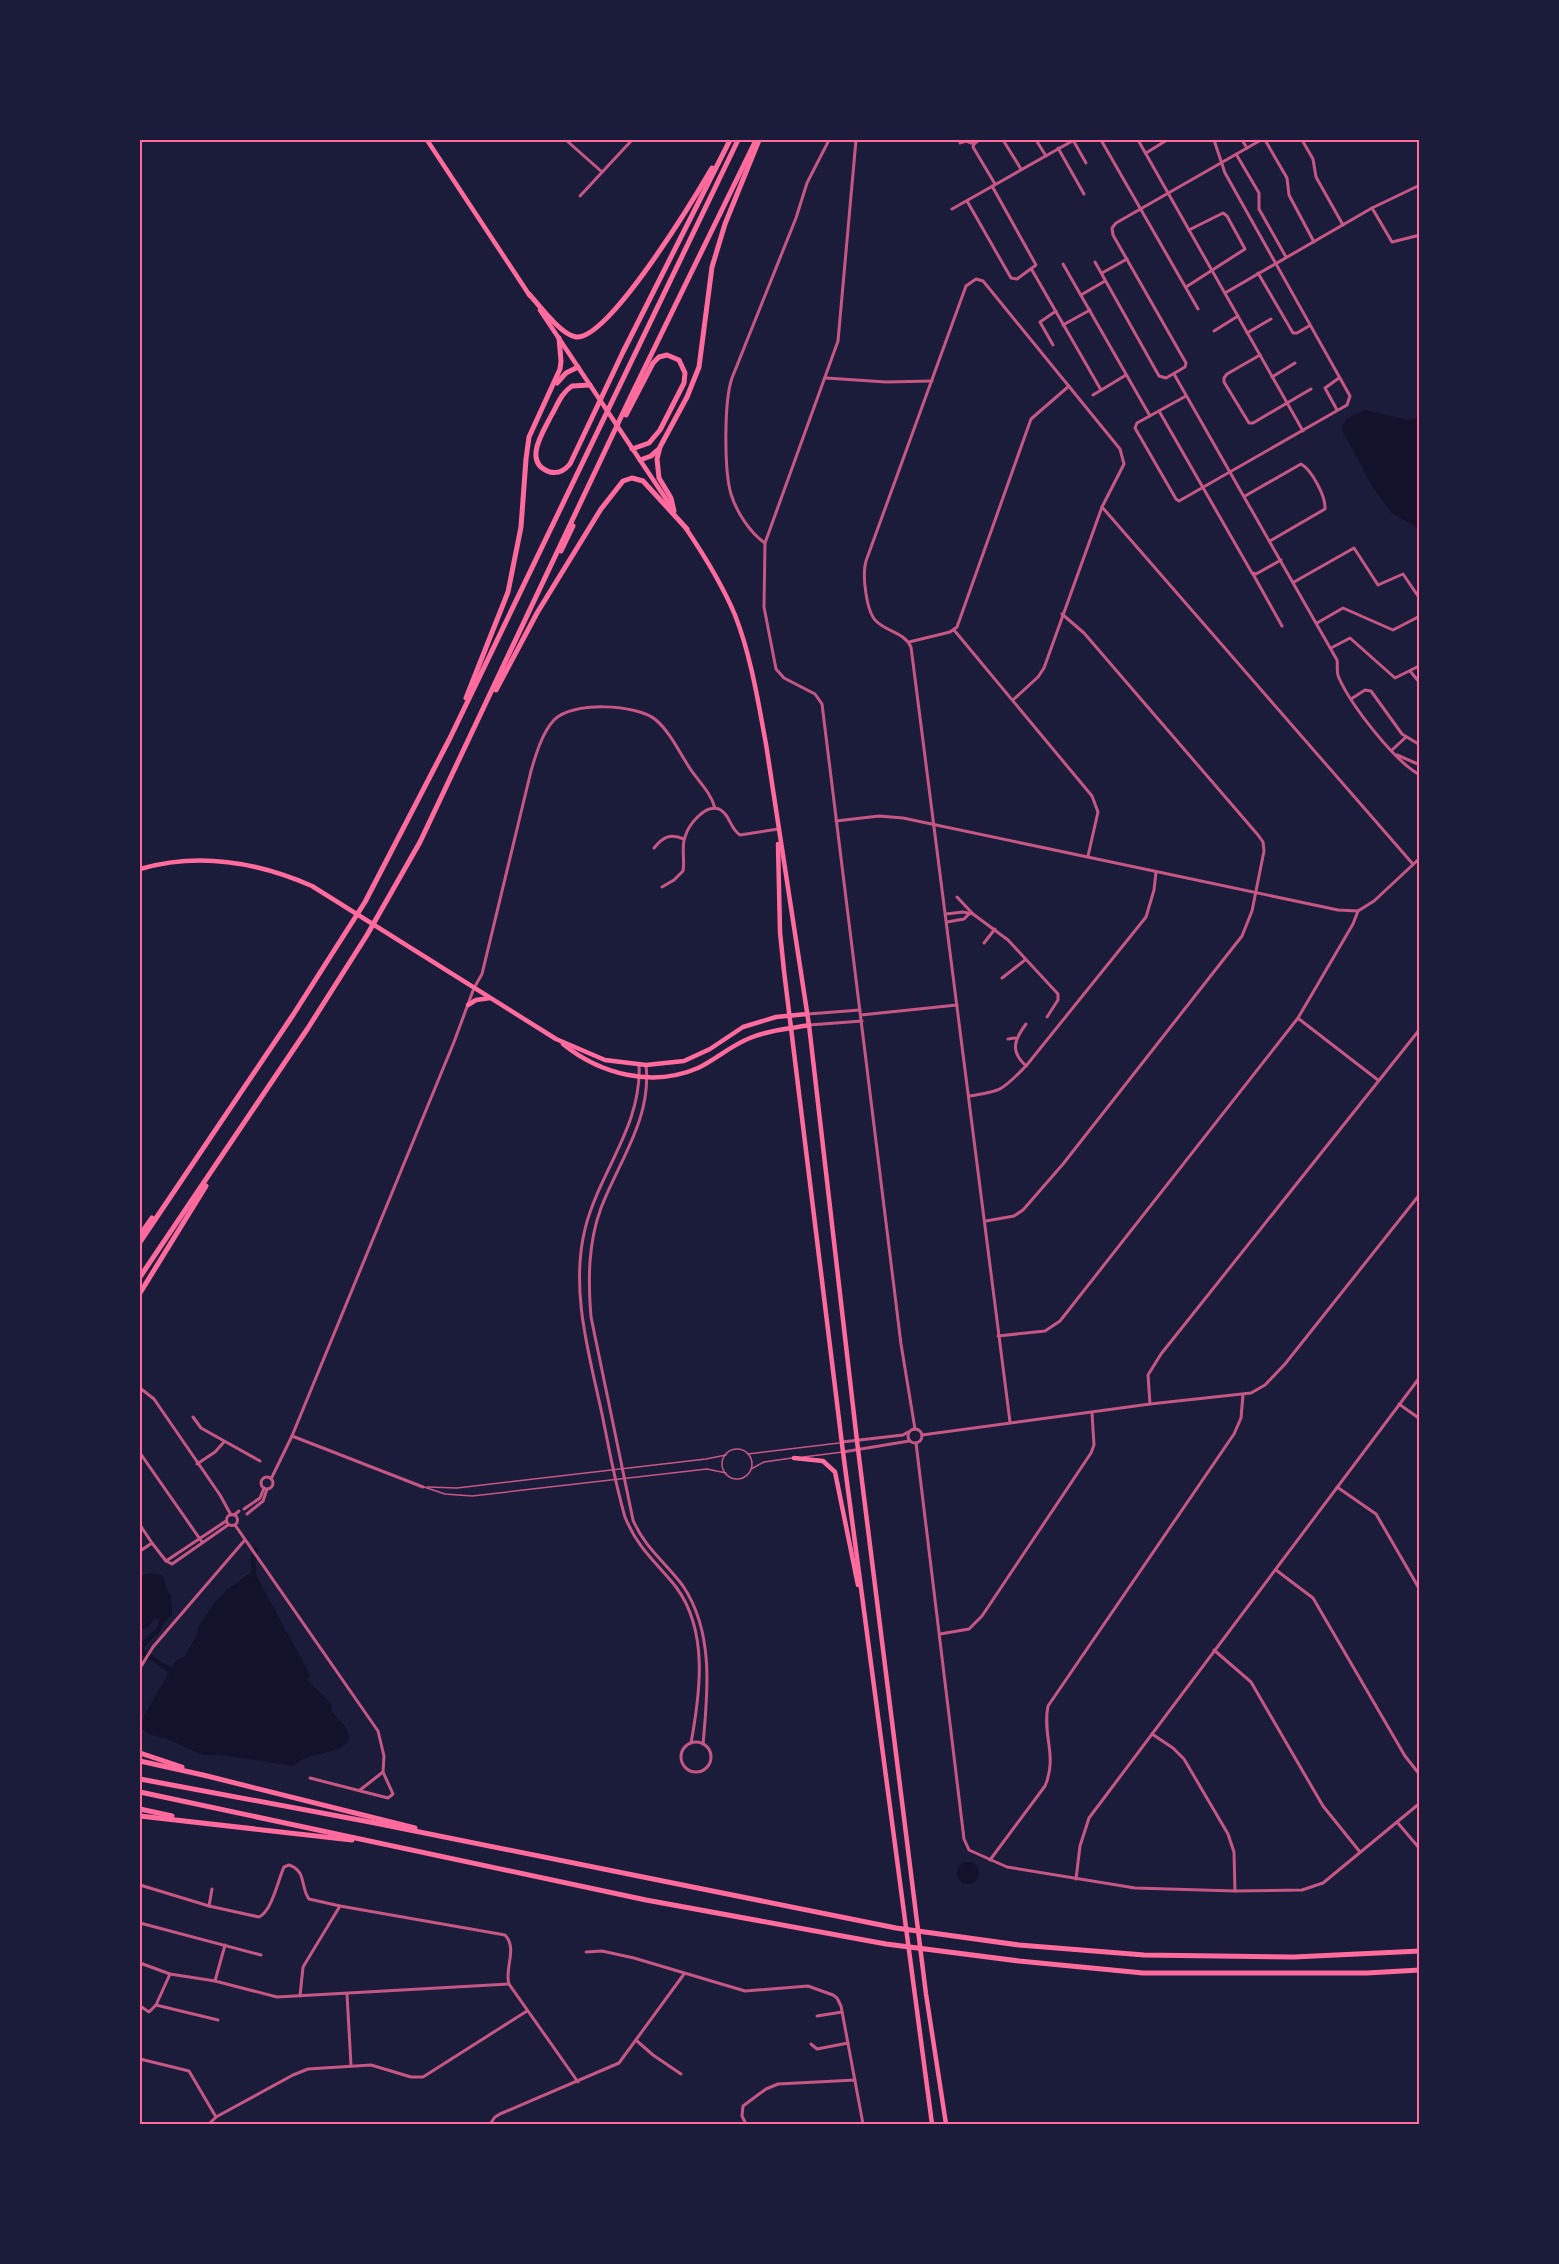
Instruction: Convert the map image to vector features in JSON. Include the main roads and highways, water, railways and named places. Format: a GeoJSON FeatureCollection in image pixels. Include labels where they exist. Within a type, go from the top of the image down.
{"type":"FeatureCollection","features":[{"type":"Feature","properties":{"kind":"highway"},"geometry":{"type":"LineString","coordinates":[[529,294],[557,325],[572,336],[585,336],[596,329],[633,285],[681,221],[729,140]]}},
{"type":"Feature","properties":{"kind":"highway"},"geometry":{"type":"LineString","coordinates":[[590,385],[572,386],[564,393],[537,445],[536,456],[539,465],[543,468],[551,472],[559,472],[570,464],[729,140]]}},
{"type":"Feature","properties":{"kind":"highway"},"geometry":{"type":"LineString","coordinates":[[140,1242],[365,902],[450,738],[738,140]]}},
{"type":"Feature","properties":{"kind":"highway"},"geometry":{"type":"LineString","coordinates":[[674,511],[671,498],[657,472],[656,464],[660,447],[687,397],[699,367],[712,267],[725,224],[757,140]]}},
{"type":"Feature","properties":{"kind":"highway"},"geometry":{"type":"LineString","coordinates":[[140,1276],[246,1121],[367,935],[420,842],[547,572],[757,140]]}},
{"type":"Feature","properties":{"kind":"highway"},"geometry":{"type":"LineString","coordinates":[[450,738],[508,592],[521,527],[527,446],[560,369],[559,338]]}},
{"type":"Feature","properties":{"kind":"highway"},"geometry":{"type":"LineString","coordinates":[[547,572],[559,554],[647,372],[659,357],[667,355],[676,357],[684,368],[684,383],[653,440],[646,445],[631,447]]}},
{"type":"Feature","properties":{"kind":"highway"},"geometry":{"type":"LineString","coordinates":[[545,402],[563,376],[578,367]]}},
{"type":"Feature","properties":{"kind":"highway"},"geometry":{"type":"LineString","coordinates":[[640,460],[651,456],[660,447]]}},
{"type":"Feature","properties":{"kind":"highway"},"geometry":{"type":"LineString","coordinates":[[466,748],[537,612],[585,534],[619,485],[632,478],[643,481],[687,529]]}},
{"type":"Feature","properties":{"kind":"highway"},"geometry":{"type":"LineString","coordinates":[[140,1235],[231,1107]]}},
{"type":"Feature","properties":{"kind":"highway"},"geometry":{"type":"LineString","coordinates":[[140,1293],[246,1121]]}},
{"type":"Feature","properties":{"kind":"highway"},"geometry":{"type":"LineString","coordinates":[[140,1753],[203,1775]]}},
{"type":"Feature","properties":{"kind":"highway"},"geometry":{"type":"LineString","coordinates":[[140,1761],[501,1849]]}},
{"type":"Feature","properties":{"kind":"highway"},"geometry":{"type":"LineString","coordinates":[[140,1779],[370,1822],[896,1928],[1019,1945],[1144,1955],[1294,1958],[1419,1951]]}},
{"type":"Feature","properties":{"kind":"highway"},"geometry":{"type":"LineString","coordinates":[[140,1792],[646,1900],[886,1944],[1019,1961],[1143,1973],[1367,1973],[1419,1970]]}},
{"type":"Feature","properties":{"kind":"highway"},"geometry":{"type":"LineString","coordinates":[[140,1809],[209,1822]]}},
{"type":"Feature","properties":{"kind":"highway"},"geometry":{"type":"LineString","coordinates":[[140,1816],[381,1843]]}},
{"type":"Feature","properties":{"kind":"main road"},"geometry":{"type":"LineString","coordinates":[[427,140],[687,529],[721,585],[742,634],[766,744],[809,1025],[857,1441],[946,2124]]}},
{"type":"Feature","properties":{"kind":"main road"},"geometry":{"type":"LineString","coordinates":[[778,829],[780,932],[789,1015],[843,1452],[931,2124]]}},
{"type":"Feature","properties":{"kind":"main road"},"geometry":{"type":"LineString","coordinates":[[140,868],[211,860],[246,864],[288,876],[312,886],[556,1038],[589,1062],[615,1072],[647,1077],[687,1072],[718,1058],[748,1038],[809,1025]]}},
{"type":"Feature","properties":{"kind":"main road"},"geometry":{"type":"LineString","coordinates":[[468,1005],[476,999],[490,998]]}},
{"type":"Feature","properties":{"kind":"main road"},"geometry":{"type":"LineString","coordinates":[[556,1038],[605,1060],[646,1065],[684,1061],[710,1049],[743,1027],[789,1015],[807,1014]]}},
{"type":"Feature","properties":{"kind":"main road"},"geometry":{"type":"LineString","coordinates":[[794,1458],[823,1461],[835,1472],[867,1632]]}},
{"type":"Feature","properties":{"kind":"waterway"},"geometry":{"type":"LineString","coordinates":[[254,1575],[253,1558],[256,1550]]}},
{"type":"Feature","properties":{"kind":"waterway"},"geometry":{"type":"LineString","coordinates":[[162,1621],[159,1629],[141,1646],[142,1652],[170,1670]]}}]}
